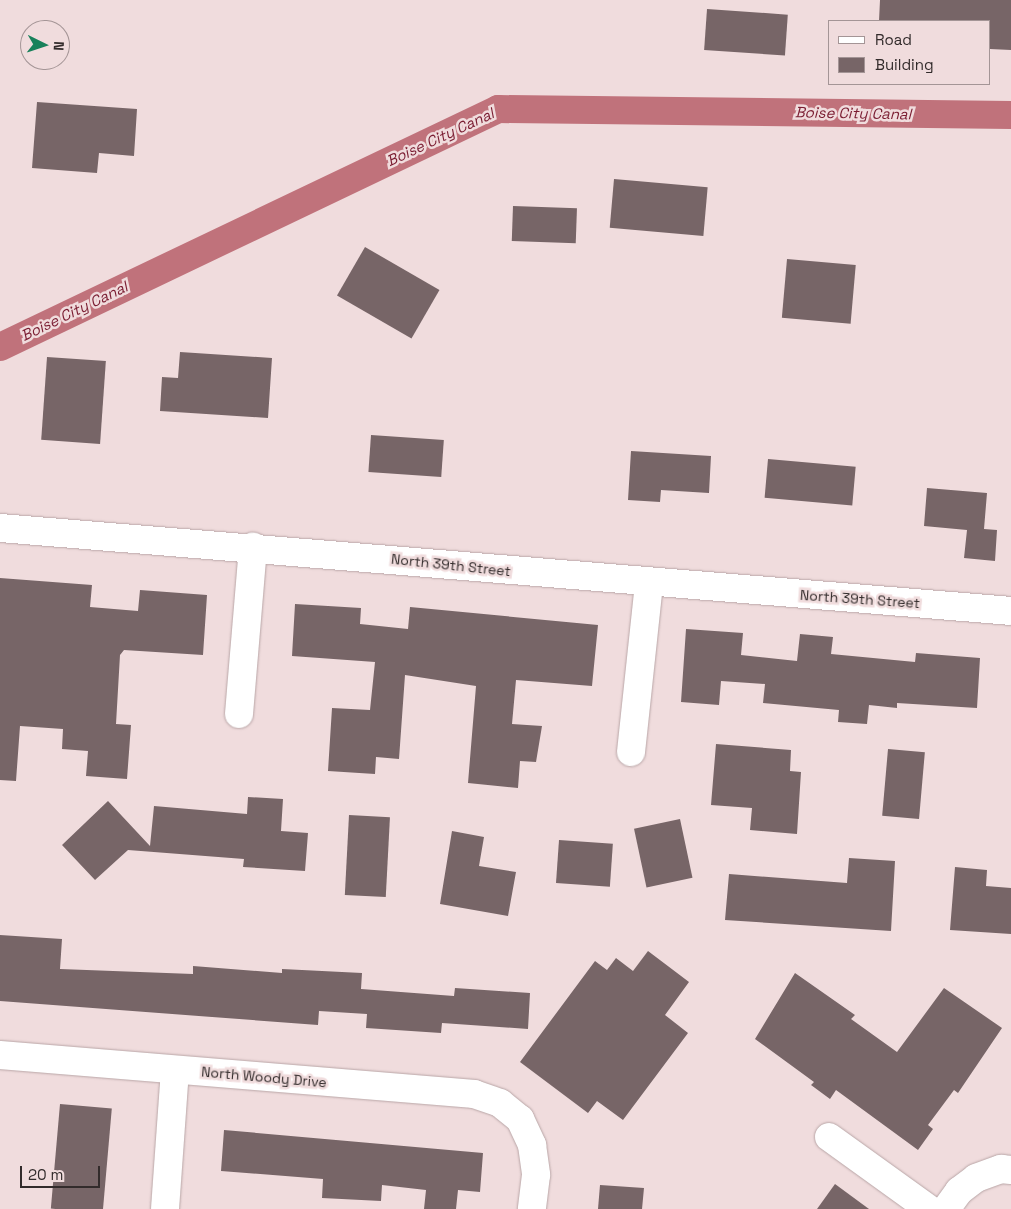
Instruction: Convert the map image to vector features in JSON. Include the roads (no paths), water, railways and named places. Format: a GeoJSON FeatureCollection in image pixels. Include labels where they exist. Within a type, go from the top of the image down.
{"type":"FeatureCollection","features":[{"type":"Feature","properties":{"kind":"street","name":"North 39th Street"},"geometry":{"type":"LineString","coordinates":[[0,528],[253,547],[649,583],[1011,611]]}},
{"type":"Feature","properties":{"kind":"street"},"geometry":{"type":"LineString","coordinates":[[239,714],[253,547]]}},
{"type":"Feature","properties":{"kind":"street"},"geometry":{"type":"LineString","coordinates":[[631,752],[649,583]]}},
{"type":"Feature","properties":{"kind":"street","name":"North Woody Drive"},"geometry":{"type":"LineString","coordinates":[[0,1055],[474,1094],[500,1103],[520,1119],[532,1145],[536,1175],[532,1209]]}},
{"type":"Feature","properties":{"kind":"street"},"geometry":{"type":"LineString","coordinates":[[166,1209],[175,1070]]}},
{"type":"Feature","properties":{"kind":"street"},"geometry":{"type":"LineString","coordinates":[[829,1137],[929,1209]]}},
{"type":"Feature","properties":{"kind":"street"},"geometry":{"type":"LineString","coordinates":[[946,1209],[960,1191],[976,1178],[1001,1169],[1011,1170]]}},
{"type":"Feature","properties":{"kind":"waterway","name":"Boise City Canal"},"geometry":{"type":"LineString","coordinates":[[0,347],[498,109],[1011,115]]}}]}
